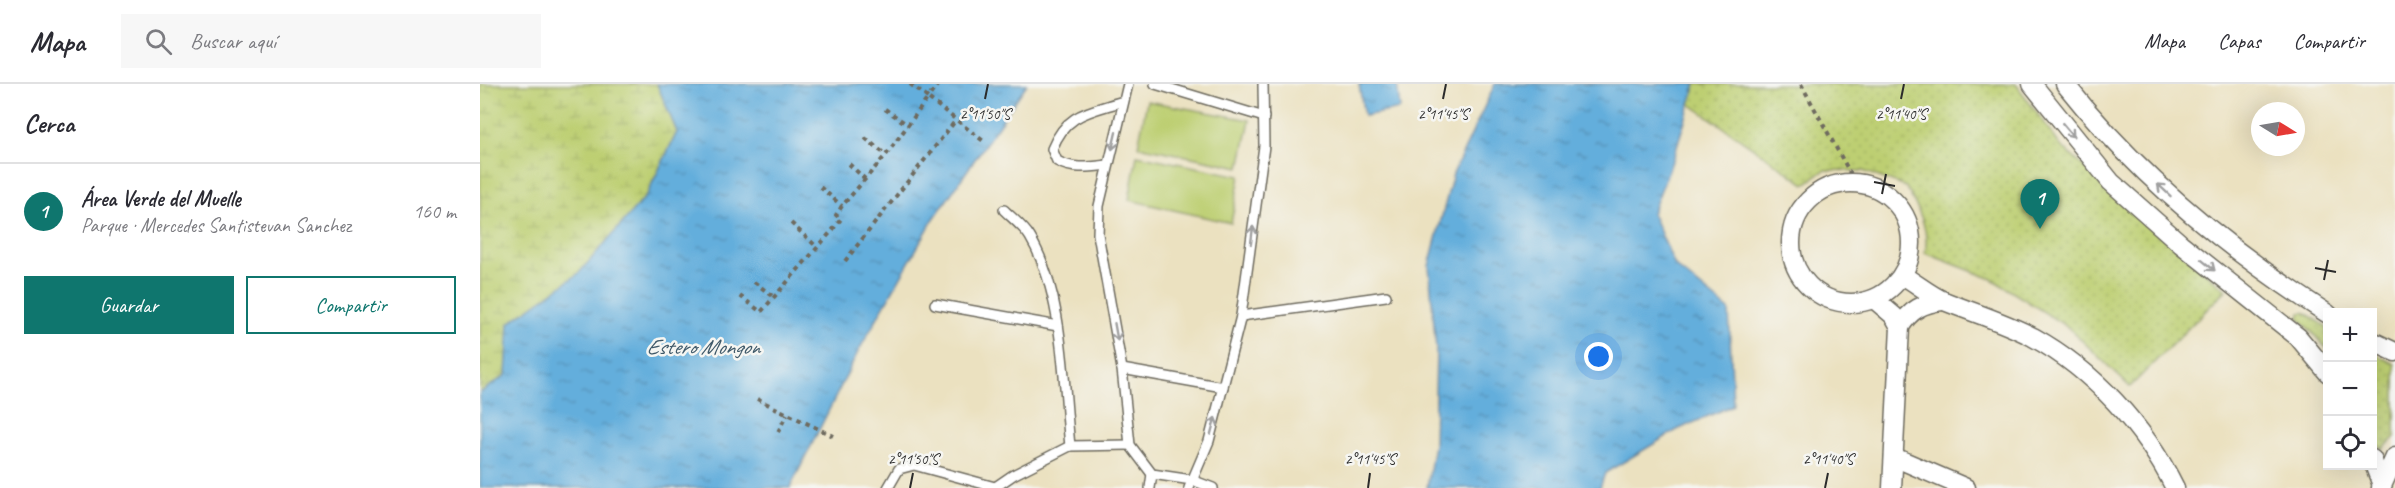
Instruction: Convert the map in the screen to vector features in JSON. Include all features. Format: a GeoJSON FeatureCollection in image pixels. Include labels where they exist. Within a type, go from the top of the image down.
{"type":"FeatureCollection","features":[{"type":"Feature","properties":{"kind":"street"},"geometry":{"type":"LineString","coordinates":[[2032,84],[2111,182],[2181,244],[2298,337],[2323,367]]}},
{"type":"Feature","properties":{"kind":"street"},"geometry":{"type":"LineString","coordinates":[[2065,84],[2126,153],[2164,191],[2199,221],[2323,311]]}},
{"type":"Feature","properties":{"kind":"street"},"geometry":{"type":"LineString","coordinates":[[1855,182],[1875,187],[1892,198],[1905,215],[1911,234],[1910,255],[1902,275],[1890,289],[1874,299],[1855,303],[1835,301],[1817,293],[1803,280],[1794,262],[1790,243],[1793,223],[1803,206],[1817,192],[1835,184],[1855,182]]}},
{"type":"Feature","properties":{"kind":"street"},"geometry":{"type":"LineString","coordinates":[[1902,275],[1942,301],[1984,314],[2034,338],[2073,364],[2127,415],[2151,447],[2175,488]]}},
{"type":"Feature","properties":{"kind":"street"},"geometry":{"type":"LineString","coordinates":[[2260,307],[2280,281]]}},
{"type":"Feature","properties":{"kind":"street"},"geometry":{"type":"LineString","coordinates":[[1874,299],[1894,316],[1900,327],[1892,488]]}},
{"type":"Feature","properties":{"kind":"street"},"geometry":{"type":"LineString","coordinates":[[1900,327],[1917,308],[1929,302],[1942,301]]}},
{"type":"Feature","properties":{"kind":"street"},"geometry":{"type":"LineString","coordinates":[[2377,343],[2395,352]]}},
{"type":"Feature","properties":{"kind":"street"},"geometry":{"type":"LineString","coordinates":[[1894,457],[1966,488]]}},
{"type":"Feature","properties":{"kind":"street"},"geometry":{"type":"LineString","coordinates":[[2382,487],[2395,457]]}},
{"type":"Feature","properties":{"kind":"street"},"geometry":{"type":"LineString","coordinates":[[2377,470],[2382,487]]}},
{"type":"Feature","properties":{"kind":"lane"},"geometry":{"type":"LineString","coordinates":[[1128,84],[1099,206],[1098,234],[1122,369],[1130,445],[1152,474],[1213,488]]}},
{"type":"Feature","properties":{"kind":"lane"},"geometry":{"type":"LineString","coordinates":[[1155,84],[1264,117]]}},
{"type":"Feature","properties":{"kind":"lane"},"geometry":{"type":"LineString","coordinates":[[1190,484],[1209,441],[1241,316],[1264,146],[1263,84]]}},
{"type":"Feature","properties":{"kind":"lane"},"geometry":{"type":"LineString","coordinates":[[1108,165],[1080,168],[1065,165],[1056,161],[1052,149],[1058,133],[1067,122],[1081,114],[1123,101]]}},
{"type":"Feature","properties":{"kind":"lane"},"geometry":{"type":"LineString","coordinates":[[1004,210],[1029,235],[1045,269],[1058,326],[1070,446]]}},
{"type":"Feature","properties":{"kind":"lane"},"geometry":{"type":"LineString","coordinates":[[1241,316],[1386,296]]}},
{"type":"Feature","properties":{"kind":"lane"},"geometry":{"type":"LineString","coordinates":[[935,304],[1058,326]]}},
{"type":"Feature","properties":{"kind":"lane"},"geometry":{"type":"LineString","coordinates":[[1122,369],[1223,387]]}},
{"type":"Feature","properties":{"kind":"lane"},"geometry":{"type":"LineString","coordinates":[[888,488],[899,469],[914,465],[995,488],[1070,446],[1130,445]]}},
{"type":"Feature","properties":{"kind":"lane"},"geometry":{"type":"LineString","coordinates":[[1150,488],[1152,474]]}},
{"type":"Feature","properties":{"kind":"path"},"geometry":{"type":"LineString","coordinates":[[910,84],[987,143]]}},
{"type":"Feature","properties":{"kind":"path"},"geometry":{"type":"LineString","coordinates":[[740,296],[761,312],[841,219],[836,215],[842,206],[886,155],[938,84]]}},
{"type":"Feature","properties":{"kind":"path"},"geometry":{"type":"LineString","coordinates":[[1801,84],[1855,182]]}},
{"type":"Feature","properties":{"kind":"path"},"geometry":{"type":"LineString","coordinates":[[885,109],[908,125]]}},
{"type":"Feature","properties":{"kind":"path"},"geometry":{"type":"LineString","coordinates":[[844,261],[902,191],[956,120]]}},
{"type":"Feature","properties":{"kind":"path"},"geometry":{"type":"LineString","coordinates":[[865,138],[886,155]]}},
{"type":"Feature","properties":{"kind":"path"},"geometry":{"type":"LineString","coordinates":[[849,164],[865,179]]}},
{"type":"Feature","properties":{"kind":"path"},"geometry":{"type":"LineString","coordinates":[[820,187],[842,206]]}},
{"type":"Feature","properties":{"kind":"path"},"geometry":{"type":"LineString","coordinates":[[791,223],[817,248]]}},
{"type":"Feature","properties":{"kind":"path"},"geometry":{"type":"LineString","coordinates":[[754,282],[774,297]]}},
{"type":"Feature","properties":{"kind":"path"},"geometry":{"type":"LineString","coordinates":[[757,399],[833,436]]}},
{"type":"Feature","properties":{"kind":"path"},"geometry":{"type":"LineString","coordinates":[[778,432],[788,414]]}},
{"type":"Feature","properties":{"kind":"green space"},"geometry":{"type":"Polygon","coordinates":[[[480,84],[657,84],[677,132],[646,196],[579,273],[510,323],[506,375],[480,393],[480,84]]]}},
{"type":"Feature","properties":{"kind":"green space"},"geometry":{"type":"Polygon","coordinates":[[[1696,84],[2016,84],[2060,145],[2121,201],[2226,290],[2130,387],[2069,328],[1992,279],[1925,253],[1924,227],[1919,211],[1906,187],[1863,171],[1825,170],[1805,184],[1690,104],[1696,84]]]}},
{"type":"Feature","properties":{"kind":"green space"},"geometry":{"type":"Polygon","coordinates":[[[1147,101],[1250,120],[1240,167],[1138,146],[1147,101]]]}},
{"type":"Feature","properties":{"kind":"green space"},"geometry":{"type":"Polygon","coordinates":[[[1137,155],[1240,176],[1231,223],[1129,200],[1137,155]]]}},
{"type":"Feature","properties":{"kind":"green space"},"geometry":{"type":"Polygon","coordinates":[[[2304,312],[2323,324],[2323,345],[2299,318],[2300,313],[2304,312]]]}},
{"type":"Feature","properties":{"kind":"green space"},"geometry":{"type":"Polygon","coordinates":[[[2377,355],[2395,364],[2395,437],[2383,449],[2378,445],[2377,355]]]}},
{"type":"Feature","properties":{"kind":"water","name":"Estero Mongon"},"geometry":{"type":"Polygon","coordinates":[[[657,84],[1027,84],[933,220],[858,352],[790,488],[480,488],[480,393],[506,375],[509,323],[579,273],[646,196],[677,132],[657,84]]]}},
{"type":"Feature","properties":{"kind":"water"},"geometry":{"type":"Polygon","coordinates":[[[1359,84],[1397,84],[1400,109],[1364,116],[1359,84]]]}},
{"type":"Feature","properties":{"kind":"water"},"geometry":{"type":"Polygon","coordinates":[[[1495,84],[1696,84],[1674,156],[1652,213],[1675,266],[1729,310],[1733,405],[1677,430],[1605,473],[1600,488],[1427,488],[1434,444],[1436,349],[1429,266],[1453,174],[1495,84]]]}},
{"type":"Feature","properties":{"kind":"place","name":"Área Verde del Muelle"},"geometry":{"type":"Point","coordinates":[2040,229]}}]}
